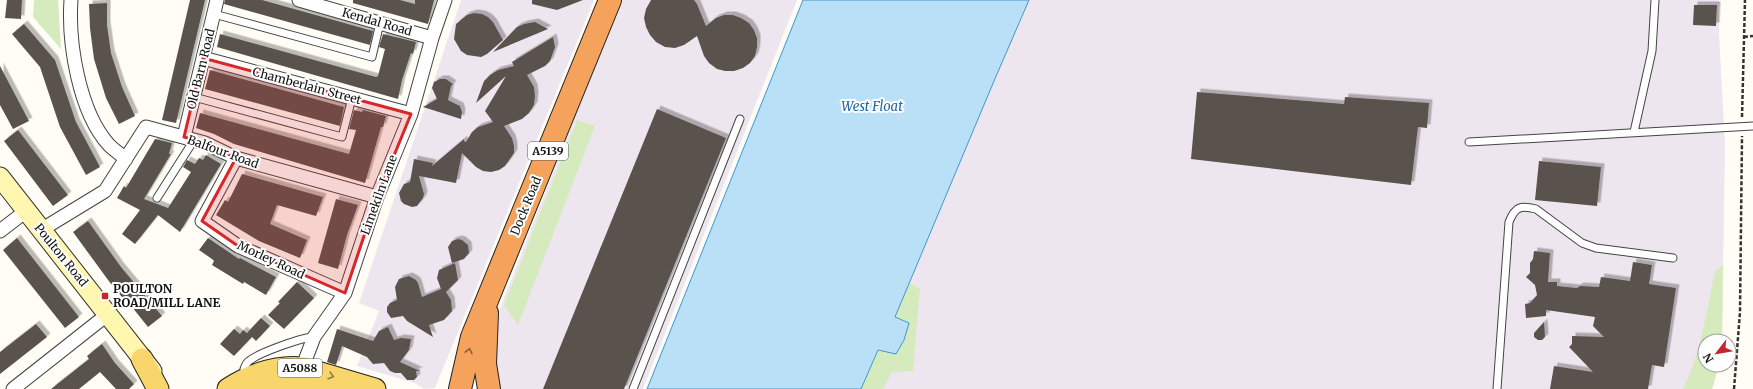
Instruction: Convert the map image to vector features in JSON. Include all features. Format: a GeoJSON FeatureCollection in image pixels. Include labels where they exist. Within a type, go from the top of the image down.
{"type":"FeatureCollection","features":[{"type":"Feature","properties":{"kind":"highway","name":"Dock Road"},"geometry":{"type":"LineString","coordinates":[[460,389],[472,337],[610,0]]}},
{"type":"Feature","properties":{"kind":"highway","name":"Dock Road"},"geometry":{"type":"LineString","coordinates":[[487,302],[485,364],[489,389]]}},
{"type":"Feature","properties":{"kind":"main road","name":"Poulton Road"},"geometry":{"type":"LineString","coordinates":[[0,177],[167,389]]}},
{"type":"Feature","properties":{"kind":"main road"},"geometry":{"type":"LineString","coordinates":[[142,359],[158,389]]}},
{"type":"Feature","properties":{"kind":"main road","name":"A5088"},"geometry":{"type":"LineString","coordinates":[[303,376],[328,389]]}},
{"type":"Feature","properties":{"kind":"main road","name":"A5088"},"geometry":{"type":"LineString","coordinates":[[228,389],[253,383],[287,383],[303,376],[375,389]]}},
{"type":"Feature","properties":{"kind":"street"},"geometry":{"type":"LineString","coordinates":[[71,0],[70,18],[73,54],[84,96],[95,123],[109,145],[126,159]]}},
{"type":"Feature","properties":{"kind":"street","name":"Old Barn Road"},"geometry":{"type":"LineString","coordinates":[[189,139],[194,97],[218,0]]}},
{"type":"Feature","properties":{"kind":"street","name":"Kendal Road"},"geometry":{"type":"LineString","coordinates":[[299,0],[432,38]]}},
{"type":"Feature","properties":{"kind":"street","name":"Limekiln Lane"},"geometry":{"type":"LineString","coordinates":[[303,376],[314,337],[345,293],[377,197],[411,114],[432,38],[445,0]]}},
{"type":"Feature","properties":{"kind":"street","name":"Chamberlain Street"},"geometry":{"type":"LineString","coordinates":[[203,58],[411,114]]}},
{"type":"Feature","properties":{"kind":"street","name":"Balfour Road"},"geometry":{"type":"LineString","coordinates":[[41,230],[105,191],[146,127],[205,143],[236,158],[377,197]]}},
{"type":"Feature","properties":{"kind":"street","name":"Morley Road"},"geometry":{"type":"LineString","coordinates":[[236,158],[202,221],[238,246],[345,293]]}},
{"type":"Feature","properties":{"kind":"street"},"geometry":{"type":"LineString","coordinates":[[0,231],[26,211]]}},
{"type":"Feature","properties":{"kind":"street"},"geometry":{"type":"LineString","coordinates":[[13,389],[108,314]]}},
{"type":"Feature","properties":{"kind":"lane"},"geometry":{"type":"LineString","coordinates":[[1634,132],[1652,51],[1655,0]]}},
{"type":"Feature","properties":{"kind":"lane"},"geometry":{"type":"LineString","coordinates":[[214,14],[372,57],[380,23]]}},
{"type":"Feature","properties":{"kind":"lane"},"geometry":{"type":"LineString","coordinates":[[194,97],[342,138],[352,98]]}},
{"type":"Feature","properties":{"kind":"lane"},"geometry":{"type":"LineString","coordinates":[[633,389],[740,119]]}},
{"type":"Feature","properties":{"kind":"lane"},"geometry":{"type":"LineString","coordinates":[[1469,142],[1753,126]]}},
{"type":"Feature","properties":{"kind":"lane"},"geometry":{"type":"LineString","coordinates":[[157,198],[189,139]]}},
{"type":"Feature","properties":{"kind":"lane"},"geometry":{"type":"LineString","coordinates":[[1497,389],[1509,222],[1513,212],[1520,207],[1536,209],[1582,243],[1596,248],[1672,258]]}},
{"type":"Feature","properties":{"kind":"lane"},"geometry":{"type":"LineString","coordinates":[[253,383],[244,369],[251,359],[297,340],[307,337],[314,337]]}},
{"type":"Feature","properties":{"kind":"path"},"geometry":{"type":"LineString","coordinates":[[1734,389],[1740,312],[1745,0]]}},
{"type":"Feature","properties":{"kind":"path"},"geometry":{"type":"LineString","coordinates":[[1744,37],[1753,36]]}},
{"type":"Feature","properties":{"kind":"highlighted area"},"geometry":{"type":"Polygon","coordinates":[[[203,58],[411,114],[377,197],[345,293],[238,246],[202,221],[236,158],[205,143],[184,137],[203,58]]]}},
{"type":"Feature","properties":{"kind":"shaded area"},"geometry":{"type":"Polygon","coordinates":[[[461,0],[594,0],[435,388],[424,389],[415,383],[357,366],[379,311],[359,303],[461,0]]]}},
{"type":"Feature","properties":{"kind":"shaded area"},"geometry":{"type":"Polygon","coordinates":[[[621,0],[797,0],[643,389],[501,389],[495,361],[500,308],[621,0]]]}},
{"type":"Feature","properties":{"kind":"shaded area"},"geometry":{"type":"Polygon","coordinates":[[[1029,0],[1719,0],[1719,33],[1725,146],[1722,333],[1697,333],[1697,373],[1717,373],[1712,389],[861,389],[909,323],[895,317],[1029,0]]]}},
{"type":"Feature","properties":{"kind":"green space"},"geometry":{"type":"Polygon","coordinates":[[[34,0],[58,0],[61,49],[33,17],[34,0]]]}},
{"type":"Feature","properties":{"kind":"green space"},"geometry":{"type":"Polygon","coordinates":[[[577,120],[595,126],[518,325],[504,305],[577,120]]]}},
{"type":"Feature","properties":{"kind":"green space"},"geometry":{"type":"Polygon","coordinates":[[[1723,265],[1722,333],[1702,333],[1706,316],[1715,271],[1723,265]]]}},
{"type":"Feature","properties":{"kind":"green space"},"geometry":{"type":"Polygon","coordinates":[[[909,283],[920,288],[913,371],[892,372],[883,389],[861,389],[878,350],[896,354],[904,340],[909,323],[895,317],[909,283]]]}},
{"type":"Feature","properties":{"kind":"green space"},"geometry":{"type":"Polygon","coordinates":[[[1697,352],[1697,373],[1717,373],[1712,389],[1683,389],[1697,352]]]}},
{"type":"Feature","properties":{"kind":"water","name":"West Float"},"geometry":{"type":"Polygon","coordinates":[[[803,0],[1029,0],[895,317],[909,323],[904,340],[896,354],[878,350],[861,389],[647,389],[803,0]]]}},
{"type":"Feature","properties":{"kind":"building"},"geometry":{"type":"Polygon","coordinates":[[[7,0],[22,0],[21,19],[5,18],[7,0]]]}},
{"type":"Feature","properties":{"kind":"building"},"geometry":{"type":"Polygon","coordinates":[[[190,0],[205,0],[176,123],[162,120],[190,0]]]}},
{"type":"Feature","properties":{"kind":"building"},"geometry":{"type":"Polygon","coordinates":[[[225,0],[262,0],[373,31],[370,45],[224,4],[225,0]]]}},
{"type":"Feature","properties":{"kind":"building"},"geometry":{"type":"Polygon","coordinates":[[[353,0],[400,0],[415,4],[415,0],[434,0],[428,24],[353,3],[353,0]]]}},
{"type":"Feature","properties":{"kind":"building"},"geometry":{"type":"Polygon","coordinates":[[[532,0],[583,0],[557,10],[532,4],[532,0]]]}},
{"type":"Feature","properties":{"kind":"building"},"geometry":{"type":"Polygon","coordinates":[[[651,0],[694,0],[706,26],[716,18],[724,15],[733,15],[741,18],[749,23],[757,38],[755,56],[750,63],[743,68],[734,71],[725,71],[717,69],[709,63],[704,56],[697,36],[684,45],[675,48],[665,47],[656,42],[646,27],[644,18],[646,9],[651,0]]]}},
{"type":"Feature","properties":{"kind":"building"},"geometry":{"type":"Polygon","coordinates":[[[107,3],[107,25],[111,53],[122,87],[135,116],[119,124],[106,98],[94,59],[90,28],[89,4],[107,3]]]}},
{"type":"Feature","properties":{"kind":"building"},"geometry":{"type":"Polygon","coordinates":[[[1694,5],[1717,5],[1716,26],[1693,25],[1694,5]]]}},
{"type":"Feature","properties":{"kind":"building"},"geometry":{"type":"Polygon","coordinates":[[[474,13],[482,14],[488,17],[493,22],[503,40],[487,54],[481,57],[467,55],[461,51],[454,39],[456,24],[467,15],[474,13]]]}},
{"type":"Feature","properties":{"kind":"building"},"geometry":{"type":"Polygon","coordinates":[[[535,22],[548,29],[493,52],[517,27],[535,22]]]}},
{"type":"Feature","properties":{"kind":"building"},"geometry":{"type":"Polygon","coordinates":[[[24,24],[55,60],[76,122],[100,167],[86,175],[60,127],[40,67],[12,34],[24,24]]]}},
{"type":"Feature","properties":{"kind":"building"},"geometry":{"type":"Polygon","coordinates":[[[220,34],[376,77],[378,76],[385,49],[379,47],[383,34],[416,42],[413,54],[411,53],[402,80],[398,99],[217,47],[220,34]]]}},
{"type":"Feature","properties":{"kind":"building"},"geometry":{"type":"Polygon","coordinates":[[[553,37],[555,47],[550,61],[545,66],[527,75],[534,87],[534,105],[529,113],[522,119],[504,126],[512,138],[514,146],[514,153],[505,166],[499,170],[491,172],[483,171],[476,167],[462,153],[456,183],[419,176],[424,194],[423,198],[417,206],[412,207],[404,204],[401,201],[399,193],[404,184],[410,182],[414,159],[433,163],[432,166],[464,139],[466,142],[472,132],[478,127],[493,122],[485,111],[506,76],[476,103],[484,81],[498,70],[514,66],[512,62],[553,37]]]}},
{"type":"Feature","properties":{"kind":"building"},"geometry":{"type":"Polygon","coordinates":[[[0,66],[29,121],[13,129],[0,105],[0,66]]]}},
{"type":"Feature","properties":{"kind":"building"},"geometry":{"type":"Polygon","coordinates":[[[210,70],[344,107],[340,126],[205,89],[210,70]]]}},
{"type":"Feature","properties":{"kind":"building"},"geometry":{"type":"Polygon","coordinates":[[[440,79],[446,79],[453,84],[451,86],[448,100],[460,106],[462,112],[461,119],[423,107],[437,99],[432,88],[434,82],[440,79]]]}},
{"type":"Feature","properties":{"kind":"building"},"geometry":{"type":"Polygon","coordinates":[[[1197,92],[1344,104],[1345,97],[1429,103],[1427,128],[1418,127],[1411,185],[1191,159],[1197,92]]]}},
{"type":"Feature","properties":{"kind":"building"},"geometry":{"type":"Polygon","coordinates":[[[657,109],[726,138],[624,389],[543,389],[657,109]]]}},
{"type":"Feature","properties":{"kind":"building"},"geometry":{"type":"Polygon","coordinates":[[[354,110],[362,112],[363,110],[386,116],[383,127],[381,127],[365,183],[234,144],[214,134],[196,128],[200,113],[349,154],[356,130],[349,129],[354,110]]]}},
{"type":"Feature","properties":{"kind":"building"},"geometry":{"type":"Polygon","coordinates":[[[18,130],[68,195],[53,206],[4,141],[18,130]]]}},
{"type":"Feature","properties":{"kind":"building"},"geometry":{"type":"Polygon","coordinates":[[[155,139],[172,143],[169,154],[171,154],[144,199],[168,208],[191,172],[183,167],[187,160],[195,164],[199,158],[203,160],[206,155],[221,164],[180,232],[158,215],[135,244],[122,234],[140,210],[117,198],[124,186],[126,188],[155,139]]]}},
{"type":"Feature","properties":{"kind":"building"},"geometry":{"type":"Polygon","coordinates":[[[1539,161],[1601,167],[1597,206],[1535,200],[1539,161]]]}},
{"type":"Feature","properties":{"kind":"building"},"geometry":{"type":"Polygon","coordinates":[[[242,174],[323,197],[316,216],[277,205],[270,224],[307,240],[300,258],[259,241],[216,215],[225,200],[228,202],[242,174]]]}},
{"type":"Feature","properties":{"kind":"building"},"geometry":{"type":"Polygon","coordinates":[[[336,199],[358,205],[347,235],[338,269],[318,263],[336,199]]]}},
{"type":"Feature","properties":{"kind":"building"},"geometry":{"type":"Polygon","coordinates":[[[88,221],[121,267],[162,316],[148,327],[111,284],[73,232],[88,221]]]}},
{"type":"Feature","properties":{"kind":"building"},"geometry":{"type":"Polygon","coordinates":[[[17,238],[79,317],[65,328],[3,250],[17,238]]]}},
{"type":"Feature","properties":{"kind":"building"},"geometry":{"type":"Polygon","coordinates":[[[208,238],[239,259],[240,258],[276,277],[266,295],[244,282],[243,284],[212,265],[214,261],[199,250],[208,238]]]}},
{"type":"Feature","properties":{"kind":"building"},"geometry":{"type":"Polygon","coordinates":[[[458,239],[462,240],[468,245],[469,253],[464,259],[452,263],[448,247],[452,241],[458,239]]]}},
{"type":"Feature","properties":{"kind":"building"},"geometry":{"type":"Polygon","coordinates":[[[1534,251],[1550,253],[1548,282],[1557,282],[1557,286],[1577,288],[1580,286],[1599,287],[1601,277],[1630,281],[1633,262],[1652,265],[1649,284],[1676,288],[1664,367],[1652,365],[1648,389],[1550,389],[1554,366],[1593,372],[1569,347],[1572,344],[1572,336],[1604,337],[1593,326],[1595,317],[1546,310],[1546,316],[1526,318],[1525,304],[1530,303],[1537,295],[1535,285],[1526,277],[1530,273],[1530,263],[1533,259],[1534,251]]]}},
{"type":"Feature","properties":{"kind":"building"},"geometry":{"type":"Polygon","coordinates":[[[455,263],[458,280],[446,292],[451,300],[452,311],[444,320],[429,325],[433,337],[407,321],[403,316],[391,318],[387,312],[387,307],[390,303],[397,300],[395,287],[399,279],[409,276],[416,280],[422,297],[441,289],[437,278],[439,270],[455,263]]]}},
{"type":"Feature","properties":{"kind":"building"},"geometry":{"type":"Polygon","coordinates":[[[297,282],[314,298],[284,329],[268,315],[297,282]]]}},
{"type":"Feature","properties":{"kind":"building"},"geometry":{"type":"Polygon","coordinates":[[[261,318],[270,326],[256,341],[252,337],[234,356],[220,344],[234,329],[240,334],[243,330],[247,333],[261,318]]]}},
{"type":"Feature","properties":{"kind":"building"},"geometry":{"type":"Polygon","coordinates":[[[1544,322],[1545,337],[1542,340],[1538,340],[1534,337],[1534,333],[1544,322]]]}},
{"type":"Feature","properties":{"kind":"building"},"geometry":{"type":"Polygon","coordinates":[[[36,324],[47,337],[0,374],[0,352],[36,324]]]}},
{"type":"Feature","properties":{"kind":"building"},"geometry":{"type":"Polygon","coordinates":[[[388,327],[394,340],[401,338],[411,339],[409,350],[400,362],[420,371],[416,371],[417,377],[414,380],[407,380],[401,373],[390,371],[384,363],[373,364],[367,357],[342,346],[336,365],[327,362],[337,329],[373,341],[379,331],[388,327]]]}},
{"type":"Feature","properties":{"kind":"building"},"geometry":{"type":"Polygon","coordinates":[[[102,344],[115,363],[134,384],[129,389],[116,389],[100,372],[79,389],[51,389],[89,359],[87,356],[102,344]]]}},
{"type":"Feature","properties":{"kind":"place","name":"POULTON ROAD/MILL LANE"},"geometry":{"type":"Point","coordinates":[105,296]}}]}
